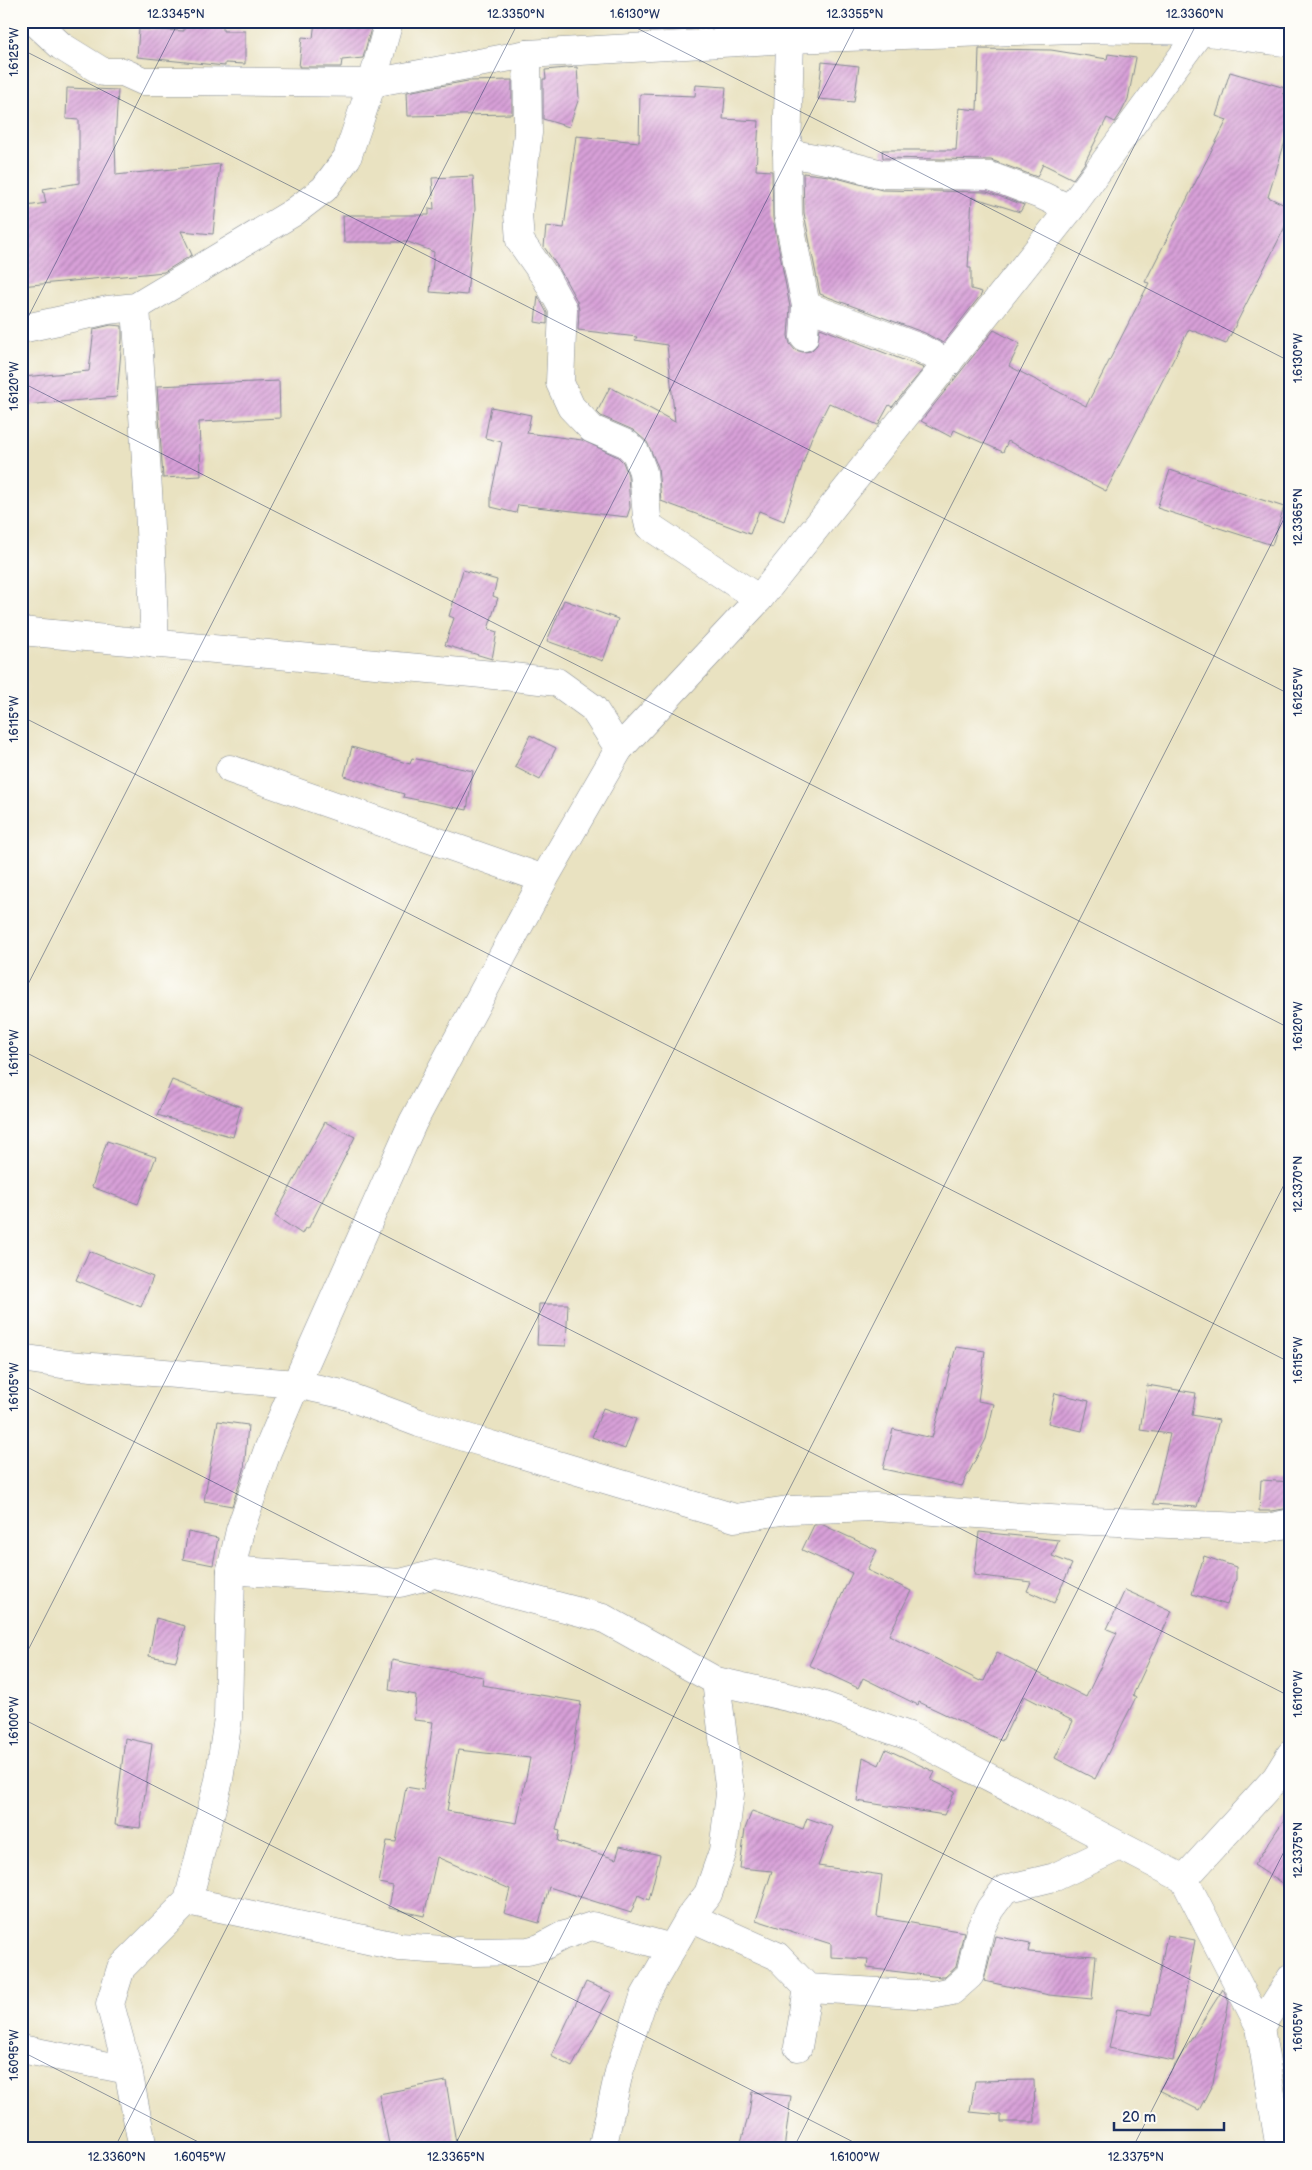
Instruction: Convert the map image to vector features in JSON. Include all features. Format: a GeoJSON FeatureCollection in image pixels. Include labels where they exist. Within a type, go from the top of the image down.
{"type":"FeatureCollection","features":[{"type":"Feature","properties":{"kind":"street"},"geometry":{"type":"LineString","coordinates":[[34,21],[61,46],[103,72],[123,72],[143,80],[372,83],[527,54],[1073,25],[1205,26],[1291,43]]}},
{"type":"Feature","properties":{"kind":"street"},"geometry":{"type":"LineString","coordinates":[[21,329],[108,310],[136,307],[294,212],[324,189],[347,158],[372,83],[389,21]]}},
{"type":"Feature","properties":{"kind":"street"},"geometry":{"type":"LineString","coordinates":[[144,2149],[128,2070],[110,2004],[121,1968],[188,1901],[219,1780],[228,1718],[231,1570],[243,1521],[267,1452],[413,1122],[544,879],[619,749],[759,599],[1070,209],[1205,26]]}},
{"type":"Feature","properties":{"kind":"street"},"geometry":{"type":"LineString","coordinates":[[790,39],[787,153],[788,215],[806,306],[804,337]]}},
{"type":"Feature","properties":{"kind":"street"},"geometry":{"type":"LineString","coordinates":[[527,54],[528,133],[518,214],[520,241],[546,278],[563,309],[560,383],[571,407],[592,429],[627,444],[636,453],[643,472],[649,526],[759,599]]}},
{"type":"Feature","properties":{"kind":"street"},"geometry":{"type":"LineString","coordinates":[[787,153],[832,161],[882,174],[990,176],[1044,196],[1070,209]]}},
{"type":"Feature","properties":{"kind":"street"},"geometry":{"type":"LineString","coordinates":[[806,306],[920,348],[948,363]]}},
{"type":"Feature","properties":{"kind":"street"},"geometry":{"type":"LineString","coordinates":[[136,307],[156,644]]}},
{"type":"Feature","properties":{"kind":"street"},"geometry":{"type":"LineString","coordinates":[[21,632],[558,682],[593,708],[619,749]]}},
{"type":"Feature","properties":{"kind":"street"},"geometry":{"type":"LineString","coordinates":[[230,769],[544,879]]}},
{"type":"Feature","properties":{"kind":"street"},"geometry":{"type":"LineString","coordinates":[[21,1358],[68,1365],[296,1384],[342,1394],[454,1434],[735,1518],[788,1510],[875,1507],[1066,1520],[1267,1528],[1291,1523]]}},
{"type":"Feature","properties":{"kind":"street"},"geometry":{"type":"LineString","coordinates":[[231,1570],[360,1581],[400,1582],[435,1574],[603,1618],[716,1681],[818,1704],[909,1736],[1184,1879],[1260,2027],[1280,2149]]}},
{"type":"Feature","properties":{"kind":"street"},"geometry":{"type":"LineString","coordinates":[[602,2149],[619,2072],[644,1997],[690,1918],[708,1894],[723,1851],[730,1794],[716,1681]]}},
{"type":"Feature","properties":{"kind":"street"},"geometry":{"type":"LineString","coordinates":[[1184,1879],[1276,1778],[1291,1754]]}},
{"type":"Feature","properties":{"kind":"street"},"geometry":{"type":"LineString","coordinates":[[690,1918],[777,1956],[808,1988],[932,1995],[952,1991],[970,1975],[980,1930],[990,1909],[1005,1889],[1055,1877],[1120,1846]]}},
{"type":"Feature","properties":{"kind":"street"},"geometry":{"type":"LineString","coordinates":[[188,1901],[400,1947],[473,1952],[528,1951],[540,1948],[562,1936],[592,1926],[672,1948]]}},
{"type":"Feature","properties":{"kind":"street"},"geometry":{"type":"LineString","coordinates":[[1260,2027],[1291,1978]]}},
{"type":"Feature","properties":{"kind":"street"},"geometry":{"type":"LineString","coordinates":[[798,2047],[808,1988]]}},
{"type":"Feature","properties":{"kind":"street"},"geometry":{"type":"LineString","coordinates":[[21,2049],[128,2070]]}},
{"type":"Feature","properties":{"kind":"building"},"geometry":{"type":"Polygon","coordinates":[[[184,21],[223,21],[223,31],[245,31],[245,64],[225,63],[225,66],[137,57],[139,29],[184,31],[184,21]]]}},
{"type":"Feature","properties":{"kind":"building"},"geometry":{"type":"Polygon","coordinates":[[[315,21],[373,21],[363,58],[342,60],[341,67],[299,67],[302,37],[313,38],[315,21]]]}},
{"type":"Feature","properties":{"kind":"building"},"geometry":{"type":"Polygon","coordinates":[[[979,49],[1051,50],[1107,59],[1108,54],[1136,58],[1128,99],[1121,113],[1115,122],[1107,118],[1084,164],[1073,179],[1043,164],[1037,177],[991,160],[883,158],[882,150],[956,150],[959,108],[977,110],[979,49]]]}},
{"type":"Feature","properties":{"kind":"building"},"geometry":{"type":"Polygon","coordinates":[[[822,62],[859,66],[854,102],[818,99],[822,62]]]}},
{"type":"Feature","properties":{"kind":"building"},"geometry":{"type":"Polygon","coordinates":[[[577,67],[579,98],[569,127],[543,119],[543,79],[546,79],[545,70],[577,67]]]}},
{"type":"Feature","properties":{"kind":"building"},"geometry":{"type":"Polygon","coordinates":[[[1230,72],[1285,88],[1283,94],[1291,96],[1291,122],[1268,197],[1291,208],[1291,215],[1226,344],[1189,329],[1106,491],[1008,441],[1003,452],[954,430],[951,437],[921,421],[994,330],[1020,344],[1009,366],[1086,406],[1149,283],[1145,282],[1227,120],[1216,116],[1230,72]]]}},
{"type":"Feature","properties":{"kind":"building"},"geometry":{"type":"Polygon","coordinates":[[[512,80],[512,114],[408,116],[407,92],[468,81],[512,80]]]}},
{"type":"Feature","properties":{"kind":"building"},"geometry":{"type":"Polygon","coordinates":[[[696,85],[726,87],[723,119],[759,121],[756,170],[772,171],[773,218],[790,307],[788,336],[790,344],[795,350],[811,351],[817,345],[820,328],[924,368],[892,407],[889,405],[878,425],[829,403],[811,439],[784,521],[759,511],[750,534],[661,501],[658,467],[647,442],[633,430],[601,416],[597,412],[610,387],[675,422],[667,345],[635,340],[637,337],[578,330],[579,310],[577,301],[560,270],[544,247],[546,226],[564,228],[576,136],[639,142],[640,94],[695,96],[696,85]]]}},
{"type":"Feature","properties":{"kind":"building"},"geometry":{"type":"Polygon","coordinates":[[[67,88],[118,90],[115,141],[116,175],[220,164],[213,234],[181,231],[192,255],[164,272],[21,286],[21,207],[46,203],[43,189],[79,183],[79,120],[66,119],[67,88]]]}},
{"type":"Feature","properties":{"kind":"building"},"geometry":{"type":"Polygon","coordinates":[[[803,173],[829,176],[882,190],[987,192],[1024,205],[1020,212],[972,197],[968,268],[971,268],[971,289],[982,292],[943,343],[925,333],[820,294],[804,213],[803,173]]]}},
{"type":"Feature","properties":{"kind":"building"},"geometry":{"type":"Polygon","coordinates":[[[473,176],[475,209],[467,295],[430,292],[434,252],[408,242],[344,242],[343,215],[429,215],[429,208],[434,209],[432,178],[473,176]]]}},
{"type":"Feature","properties":{"kind":"building"},"geometry":{"type":"Polygon","coordinates":[[[538,296],[547,313],[547,324],[535,322],[538,296]]]}},
{"type":"Feature","properties":{"kind":"building"},"geometry":{"type":"Polygon","coordinates":[[[111,325],[122,326],[117,397],[25,405],[23,377],[89,371],[94,329],[111,325]]]}},
{"type":"Feature","properties":{"kind":"building"},"geometry":{"type":"Polygon","coordinates":[[[279,381],[280,418],[199,422],[201,476],[163,478],[157,386],[279,381]]]}},
{"type":"Feature","properties":{"kind":"building"},"geometry":{"type":"Polygon","coordinates":[[[491,407],[531,415],[527,433],[582,440],[618,457],[623,462],[628,475],[630,508],[627,517],[518,505],[516,513],[491,507],[491,495],[502,442],[485,438],[491,407]]]}},
{"type":"Feature","properties":{"kind":"building"},"geometry":{"type":"Polygon","coordinates":[[[1170,470],[1284,507],[1272,545],[1157,508],[1170,470]]]}},
{"type":"Feature","properties":{"kind":"building"},"geometry":{"type":"Polygon","coordinates":[[[463,570],[497,580],[493,596],[498,598],[488,629],[497,632],[492,659],[445,645],[454,618],[449,616],[463,570]]]}},
{"type":"Feature","properties":{"kind":"building"},"geometry":{"type":"Polygon","coordinates":[[[564,600],[618,619],[603,661],[547,641],[564,600]]]}},
{"type":"Feature","properties":{"kind":"building"},"geometry":{"type":"Polygon","coordinates":[[[530,735],[556,748],[540,780],[515,767],[530,735]]]}},
{"type":"Feature","properties":{"kind":"building"},"geometry":{"type":"Polygon","coordinates":[[[352,747],[410,764],[412,758],[473,771],[467,810],[403,797],[404,794],[344,776],[352,747]]]}},
{"type":"Feature","properties":{"kind":"building"},"geometry":{"type":"Polygon","coordinates":[[[172,1080],[241,1107],[233,1137],[157,1115],[172,1080]]]}},
{"type":"Feature","properties":{"kind":"building"},"geometry":{"type":"Polygon","coordinates":[[[325,1122],[355,1137],[308,1229],[305,1228],[302,1234],[275,1216],[325,1122]]]}},
{"type":"Feature","properties":{"kind":"building"},"geometry":{"type":"Polygon","coordinates":[[[107,1141],[156,1157],[138,1204],[92,1187],[107,1141]]]}},
{"type":"Feature","properties":{"kind":"building"},"geometry":{"type":"Polygon","coordinates":[[[89,1251],[153,1277],[141,1307],[76,1280],[89,1251]]]}},
{"type":"Feature","properties":{"kind":"building"},"geometry":{"type":"Polygon","coordinates":[[[539,1304],[568,1304],[566,1346],[537,1345],[539,1304]]]}},
{"type":"Feature","properties":{"kind":"building"},"geometry":{"type":"Polygon","coordinates":[[[956,1347],[985,1351],[978,1401],[994,1404],[986,1439],[962,1486],[883,1469],[893,1429],[932,1438],[956,1347]]]}},
{"type":"Feature","properties":{"kind":"building"},"geometry":{"type":"Polygon","coordinates":[[[1147,1385],[1196,1393],[1192,1415],[1219,1420],[1197,1507],[1153,1504],[1170,1434],[1140,1430],[1147,1385]]]}},
{"type":"Feature","properties":{"kind":"building"},"geometry":{"type":"Polygon","coordinates":[[[1055,1393],[1089,1401],[1082,1431],[1048,1423],[1055,1393]]]}},
{"type":"Feature","properties":{"kind":"building"},"geometry":{"type":"Polygon","coordinates":[[[603,1408],[636,1419],[625,1449],[592,1437],[603,1408]]]}},
{"type":"Feature","properties":{"kind":"building"},"geometry":{"type":"Polygon","coordinates":[[[218,1421],[248,1425],[244,1470],[232,1506],[204,1501],[218,1421]]]}},
{"type":"Feature","properties":{"kind":"building"},"geometry":{"type":"Polygon","coordinates":[[[1261,1480],[1291,1482],[1291,1508],[1259,1511],[1261,1480]]]}},
{"type":"Feature","properties":{"kind":"building"},"geometry":{"type":"Polygon","coordinates":[[[821,1524],[877,1550],[867,1570],[911,1591],[889,1635],[980,1681],[984,1681],[997,1652],[1086,1697],[1117,1633],[1107,1629],[1125,1590],[1172,1611],[1133,1695],[1136,1697],[1095,1779],[1055,1758],[1073,1721],[1024,1696],[1002,1741],[919,1702],[918,1705],[863,1678],[858,1688],[809,1665],[852,1573],[802,1550],[814,1525],[821,1524]]]}},
{"type":"Feature","properties":{"kind":"building"},"geometry":{"type":"Polygon","coordinates":[[[188,1532],[218,1538],[213,1565],[183,1559],[188,1532]]]}},
{"type":"Feature","properties":{"kind":"building"},"geometry":{"type":"Polygon","coordinates":[[[979,1532],[1059,1540],[1052,1556],[1072,1564],[1054,1603],[1027,1591],[1031,1582],[974,1575],[979,1532]]]}},
{"type":"Feature","properties":{"kind":"building"},"geometry":{"type":"Polygon","coordinates":[[[1204,1556],[1236,1567],[1236,1579],[1227,1605],[1192,1594],[1204,1556]]]}},
{"type":"Feature","properties":{"kind":"building"},"geometry":{"type":"Polygon","coordinates":[[[156,1618],[185,1626],[176,1661],[149,1656],[156,1618]]]}},
{"type":"Feature","properties":{"kind":"building"},"geometry":{"type":"Polygon","coordinates":[[[392,1660],[483,1677],[482,1685],[581,1702],[570,1771],[556,1830],[560,1831],[558,1841],[616,1859],[620,1846],[660,1855],[649,1900],[638,1895],[631,1913],[549,1887],[539,1923],[504,1913],[510,1889],[437,1857],[424,1916],[389,1908],[393,1886],[379,1883],[387,1841],[396,1842],[406,1787],[423,1790],[433,1722],[414,1720],[416,1695],[389,1690],[392,1660]],[[458,1750],[447,1811],[517,1823],[530,1758],[458,1750]]]}},
{"type":"Feature","properties":{"kind":"building"},"geometry":{"type":"Polygon","coordinates":[[[125,1738],[152,1744],[140,1828],[115,1825],[125,1738]]]}},
{"type":"Feature","properties":{"kind":"building"},"geometry":{"type":"Polygon","coordinates":[[[886,1749],[935,1772],[931,1780],[955,1791],[944,1815],[857,1801],[863,1757],[879,1765],[886,1749]]]}},
{"type":"Feature","properties":{"kind":"building"},"geometry":{"type":"Polygon","coordinates":[[[1291,1809],[1291,1889],[1254,1865],[1291,1809]]]}},
{"type":"Feature","properties":{"kind":"building"},"geometry":{"type":"Polygon","coordinates":[[[752,1811],[803,1829],[807,1818],[833,1827],[818,1866],[882,1875],[877,1917],[964,1932],[956,1967],[945,1977],[867,1968],[868,1959],[831,1957],[831,1944],[756,1920],[772,1871],[740,1868],[745,1829],[752,1811]]]}},
{"type":"Feature","properties":{"kind":"building"},"geometry":{"type":"Polygon","coordinates":[[[1167,1935],[1195,1940],[1173,2061],[1109,2048],[1117,2009],[1151,2015],[1167,1935]]]}},
{"type":"Feature","properties":{"kind":"building"},"geometry":{"type":"Polygon","coordinates":[[[995,1936],[1030,1943],[1028,1952],[1096,1956],[1092,1999],[1049,1995],[984,1981],[995,1936]]]}},
{"type":"Feature","properties":{"kind":"building"},"geometry":{"type":"Polygon","coordinates":[[[586,1982],[612,1993],[572,2067],[551,2056],[586,1982]]]}},
{"type":"Feature","properties":{"kind":"building"},"geometry":{"type":"Polygon","coordinates":[[[1223,1989],[1229,2001],[1213,2083],[1199,2110],[1159,2090],[1223,1989]]]}},
{"type":"Feature","properties":{"kind":"building"},"geometry":{"type":"Polygon","coordinates":[[[1034,2080],[1035,2122],[1001,2122],[1001,2115],[970,2112],[975,2081],[1034,2080]]]}},
{"type":"Feature","properties":{"kind":"building"},"geometry":{"type":"Polygon","coordinates":[[[446,2081],[457,2149],[390,2149],[379,2094],[446,2081]]]}},
{"type":"Feature","properties":{"kind":"building"},"geometry":{"type":"Polygon","coordinates":[[[752,2092],[791,2096],[784,2149],[739,2149],[749,2114],[752,2092]]]}}]}
